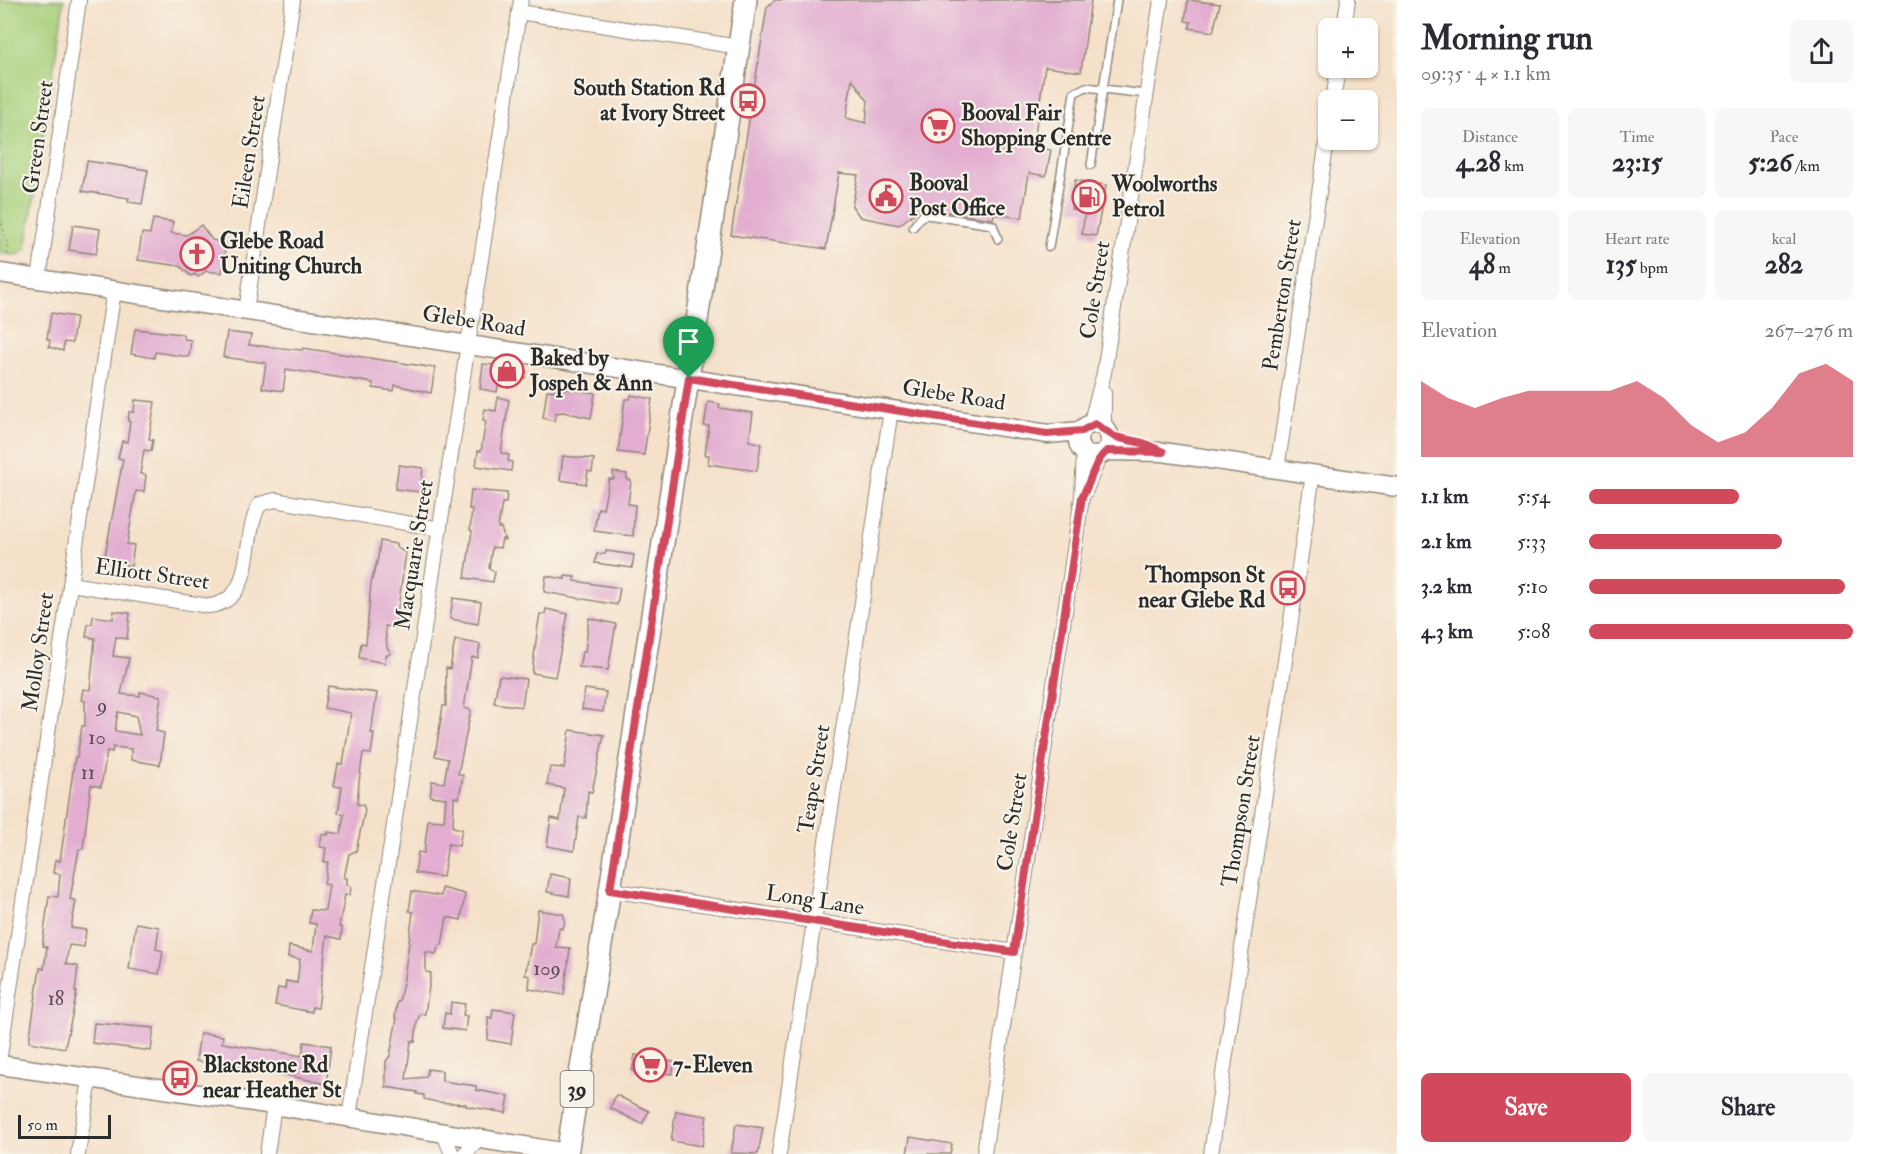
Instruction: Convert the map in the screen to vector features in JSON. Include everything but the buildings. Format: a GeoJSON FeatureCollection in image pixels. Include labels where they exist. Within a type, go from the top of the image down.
{"type":"FeatureCollection","features":[{"type":"Feature","properties":{"kind":"main road","name":"39"},"geometry":{"type":"LineString","coordinates":[[570,1153],[746,0]]}},
{"type":"Feature","properties":{"kind":"street","name":"Green Street"},"geometry":{"type":"LineString","coordinates":[[39,279],[79,0]]}},
{"type":"Feature","properties":{"kind":"street","name":"Eileen Street"},"geometry":{"type":"LineString","coordinates":[[246,311],[293,0]]}},
{"type":"Feature","properties":{"kind":"street","name":"Cole Street"},"geometry":{"type":"LineString","coordinates":[[984,1154],[1082,497],[1091,482],[1094,440],[1161,0]]}},
{"type":"Feature","properties":{"kind":"street"},"geometry":{"type":"LineString","coordinates":[[1345,18],[1348,0]]}},
{"type":"Feature","properties":{"kind":"street"},"geometry":{"type":"LineString","coordinates":[[520,6],[739,47]]}},
{"type":"Feature","properties":{"kind":"street","name":"Macquarie Street"},"geometry":{"type":"LineString","coordinates":[[348,1117],[520,6]]}},
{"type":"Feature","properties":{"kind":"street","name":"Pemberton Street"},"geometry":{"type":"LineString","coordinates":[[1277,469],[1326,150]]}},
{"type":"Feature","properties":{"kind":"street","name":"Glebe Road"},"geometry":{"type":"LineString","coordinates":[[4,265],[39,279],[1397,487]]}},
{"type":"Feature","properties":{"kind":"street","name":"Molloy Street"},"geometry":{"type":"LineString","coordinates":[[0,1056],[114,290]]}},
{"type":"Feature","properties":{"kind":"street","name":"Teape Street"},"geometry":{"type":"LineString","coordinates":[[780,1154],[891,410]]}},
{"type":"Feature","properties":{"kind":"street","name":"Thompson Street"},"geometry":{"type":"LineString","coordinates":[[1211,1154],[1312,474]]}},
{"type":"Feature","properties":{"kind":"street","name":"Elliott Street"},"geometry":{"type":"LineString","coordinates":[[70,584],[209,606],[222,604],[232,597],[241,584],[251,517],[260,504],[275,500],[440,529]]}},
{"type":"Feature","properties":{"kind":"street","name":"Long Lane"},"geometry":{"type":"LineString","coordinates":[[610,890],[1014,952]]}},
{"type":"Feature","properties":{"kind":"street"},"geometry":{"type":"LineString","coordinates":[[0,1065],[274,1105],[570,1153]]}},
{"type":"Feature","properties":{"kind":"street"},"geometry":{"type":"LineString","coordinates":[[78,1154],[90,1078]]}},
{"type":"Feature","properties":{"kind":"street"},"geometry":{"type":"LineString","coordinates":[[267,1154],[274,1105]]}},
{"type":"Feature","properties":{"kind":"street"},"geometry":{"type":"LineString","coordinates":[[443,1132],[452,1154]]}},
{"type":"Feature","properties":{"kind":"street"},"geometry":{"type":"LineString","coordinates":[[464,1154],[480,1139]]}},
{"type":"Feature","properties":{"kind":"lane"},"geometry":{"type":"LineString","coordinates":[[1091,165],[1117,0]]}},
{"type":"Feature","properties":{"kind":"lane"},"geometry":{"type":"LineString","coordinates":[[1049,247],[1074,93],[1086,87],[1146,94]]}},
{"type":"Feature","properties":{"kind":"lane"},"geometry":{"type":"LineString","coordinates":[[913,227],[927,214],[993,225],[998,239]]}},
{"type":"Feature","properties":{"kind":"path"},"geometry":{"type":"LineString","coordinates":[[0,218],[8,244],[4,265]]}},
{"type":"Feature","properties":{"kind":"green space"},"geometry":{"type":"Polygon","coordinates":[[[0,0],[64,0],[26,249],[18,255],[0,254],[0,0]]]}},
{"type":"Feature","properties":{"kind":"place","name":"South Station Rd at Ivory Street"},"geometry":{"type":"Point","coordinates":[748,101]}},
{"type":"Feature","properties":{"kind":"place","name":"Booval Fair Shopping Centre"},"geometry":{"type":"Point","coordinates":[938,126]}},
{"type":"Feature","properties":{"kind":"place","name":"Booval Post Office"},"geometry":{"type":"Point","coordinates":[886,196]}},
{"type":"Feature","properties":{"kind":"place","name":"Woolworths Petrol"},"geometry":{"type":"Point","coordinates":[1089,197]}},
{"type":"Feature","properties":{"kind":"place","name":"Glebe Road Uniting Church"},"geometry":{"type":"Point","coordinates":[197,254]}},
{"type":"Feature","properties":{"kind":"place","name":"Baked by Jospeh & Ann"},"geometry":{"type":"Point","coordinates":[507,371]}},
{"type":"Feature","properties":{"kind":"place","name":"Thompson St near Glebe Rd"},"geometry":{"type":"Point","coordinates":[1288,588]}},
{"type":"Feature","properties":{"kind":"place","name":"7-Eleven"},"geometry":{"type":"Point","coordinates":[650,1065]}},
{"type":"Feature","properties":{"kind":"place","name":"Blackstone Rd near Heather St"},"geometry":{"type":"Point","coordinates":[180,1078]}},
{"type":"Feature","properties":{"kind":"route"},"geometry":{"type":"LineString","coordinates":[[689,378],[1047,434],[1082,431],[1085,427],[1095,424],[1100,425],[1115,437],[1143,443],[1163,452],[1107,451],[1100,456],[1091,482],[1082,497],[1014,952],[610,890],[689,378]]}}]}
